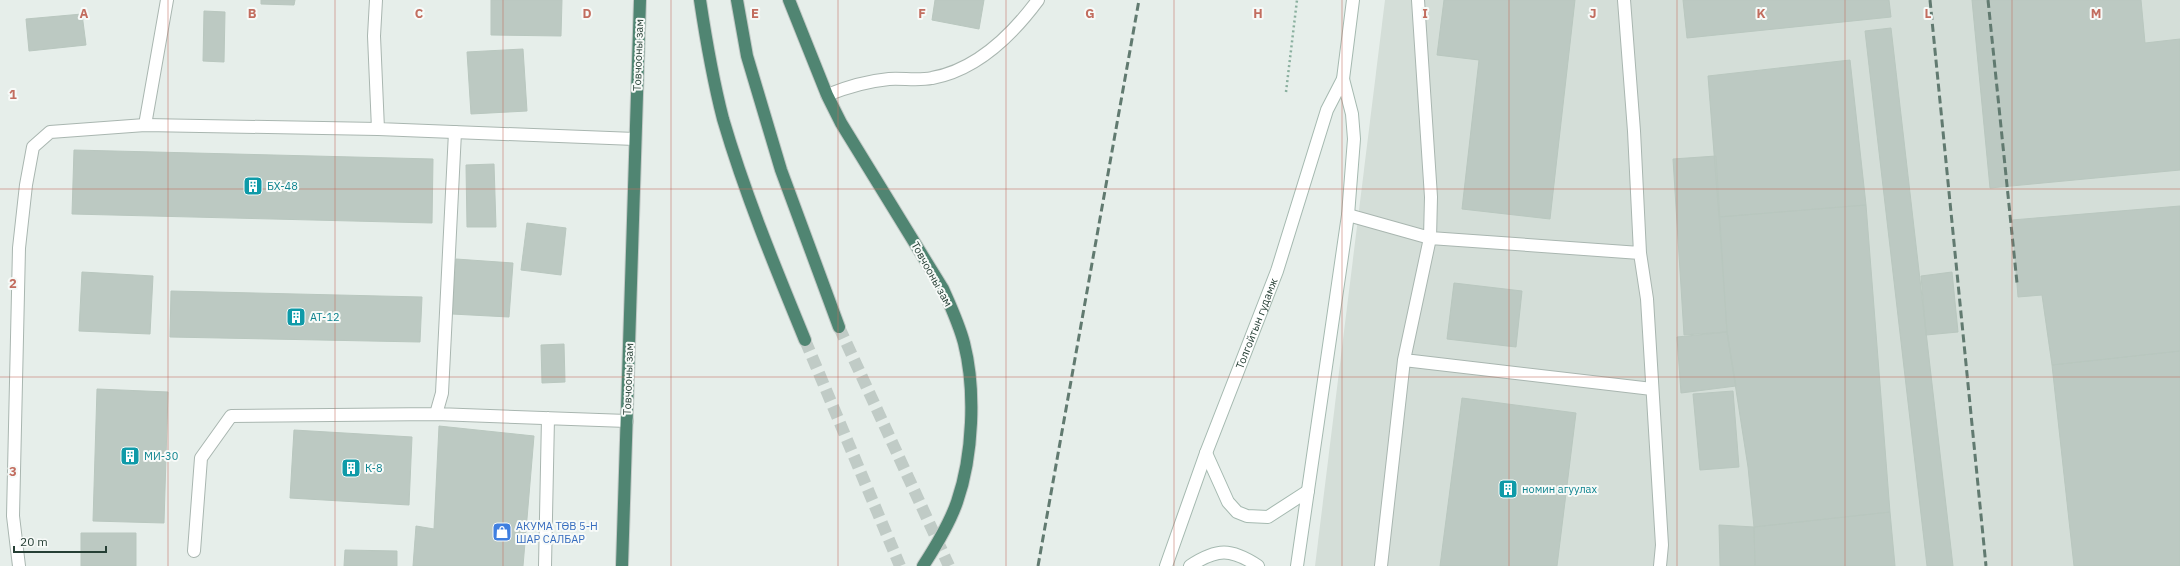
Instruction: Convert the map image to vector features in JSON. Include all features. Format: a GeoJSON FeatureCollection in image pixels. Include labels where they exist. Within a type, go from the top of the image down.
{"type":"FeatureCollection","features":[{"type":"Feature","properties":{"kind":"highway","name":"Товчооны зам"},"geometry":{"type":"LineString","coordinates":[[622,566],[640,0]]}},
{"type":"Feature","properties":{"kind":"highway"},"geometry":{"type":"LineString","coordinates":[[700,0],[706,39],[723,119],[763,237],[805,340]]}},
{"type":"Feature","properties":{"kind":"highway"},"geometry":{"type":"LineString","coordinates":[[737,0],[747,56],[781,170],[840,327]]}},
{"type":"Feature","properties":{"kind":"highway","name":"Товчооны зам"},"geometry":{"type":"LineString","coordinates":[[789,0],[827,95],[854,147],[943,289],[955,315],[964,344],[968,370],[970,428],[964,477],[957,502],[946,526],[923,566]]}},
{"type":"Feature","properties":{"kind":"main road"},"geometry":{"type":"LineString","coordinates":[[145,125],[167,0]]}},
{"type":"Feature","properties":{"kind":"main road"},"geometry":{"type":"LineString","coordinates":[[376,0],[374,36],[378,129]]}},
{"type":"Feature","properties":{"kind":"main road"},"geometry":{"type":"LineString","coordinates":[[827,95],[868,82],[891,79],[931,78],[950,73],[989,51],[1010,34],[1038,0]]}},
{"type":"Feature","properties":{"kind":"main road","name":"Толгойтын гудамж"},"geometry":{"type":"LineString","coordinates":[[1166,566],[1206,453],[1277,271],[1327,110],[1343,79],[1353,0]]}},
{"type":"Feature","properties":{"kind":"main road"},"geometry":{"type":"LineString","coordinates":[[1381,566],[1404,360],[1430,238],[1431,197],[1418,0]]}},
{"type":"Feature","properties":{"kind":"main road"},"geometry":{"type":"LineString","coordinates":[[1624,0],[1634,131],[1640,253],[1647,299],[1662,545],[1660,566]]}},
{"type":"Feature","properties":{"kind":"main road","name":"Толгойтын гудамж"},"geometry":{"type":"LineString","coordinates":[[1297,566],[1348,215],[1354,139],[1352,114],[1343,79]]}},
{"type":"Feature","properties":{"kind":"main road"},"geometry":{"type":"LineString","coordinates":[[19,566],[13,516],[19,248],[26,186],[33,147],[50,132],[145,125],[378,129],[635,139]]}},
{"type":"Feature","properties":{"kind":"main road"},"geometry":{"type":"LineString","coordinates":[[436,414],[442,393],[455,132]]}},
{"type":"Feature","properties":{"kind":"main road"},"geometry":{"type":"LineString","coordinates":[[1348,215],[1430,238],[1640,253]]}},
{"type":"Feature","properties":{"kind":"main road"},"geometry":{"type":"LineString","coordinates":[[1404,360],[1652,389]]}},
{"type":"Feature","properties":{"kind":"main road"},"geometry":{"type":"LineString","coordinates":[[194,551],[201,458],[231,416],[436,414],[627,421]]}},
{"type":"Feature","properties":{"kind":"main road"},"geometry":{"type":"LineString","coordinates":[[545,566],[548,418]]}},
{"type":"Feature","properties":{"kind":"main road"},"geometry":{"type":"LineString","coordinates":[[1206,453],[1228,502],[1237,512],[1247,516],[1268,517],[1308,491]]}},
{"type":"Feature","properties":{"kind":"main road"},"geometry":{"type":"LineString","coordinates":[[1190,566],[1211,553],[1227,552],[1241,555],[1258,566]]}},
{"type":"Feature","properties":{"kind":"path"},"geometry":{"type":"LineString","coordinates":[[1286,92],[1297,0]]}},
{"type":"Feature","properties":{"kind":"shaded area"},"geometry":{"type":"Polygon","coordinates":[[[1385,0],[2180,0],[2180,566],[1315,566],[1385,0]]]}},
{"type":"Feature","properties":{"kind":"building"},"geometry":{"type":"Polygon","coordinates":[[[261,0],[295,0],[294,5],[261,4],[261,0]]]}},
{"type":"Feature","properties":{"kind":"building"},"geometry":{"type":"Polygon","coordinates":[[[491,0],[562,0],[561,36],[491,35],[491,0]]]}},
{"type":"Feature","properties":{"kind":"building"},"geometry":{"type":"Polygon","coordinates":[[[935,0],[984,0],[979,29],[932,20],[935,0]]]}},
{"type":"Feature","properties":{"kind":"building"},"geometry":{"type":"Polygon","coordinates":[[[1444,0],[1575,0],[1550,219],[1462,209],[1479,60],[1437,55],[1444,0]]]}},
{"type":"Feature","properties":{"kind":"building"},"geometry":{"type":"Polygon","coordinates":[[[1683,0],[1889,0],[1891,17],[1687,38],[1683,0]]]}},
{"type":"Feature","properties":{"kind":"building"},"geometry":{"type":"Polygon","coordinates":[[[1972,0],[2141,0],[2145,43],[2180,39],[2180,170],[1990,188],[1972,0]]]}},
{"type":"Feature","properties":{"kind":"building"},"geometry":{"type":"Polygon","coordinates":[[[204,11],[225,12],[224,62],[203,61],[204,11]]]}},
{"type":"Feature","properties":{"kind":"building"},"geometry":{"type":"Polygon","coordinates":[[[82,14],[86,45],[29,51],[26,19],[82,14]]]}},
{"type":"Feature","properties":{"kind":"building"},"geometry":{"type":"Polygon","coordinates":[[[1891,28],[1953,566],[1927,566],[1865,31],[1891,28]]]}},
{"type":"Feature","properties":{"kind":"building"},"geometry":{"type":"Polygon","coordinates":[[[523,49],[527,111],[471,114],[467,52],[523,49]]]}},
{"type":"Feature","properties":{"kind":"building"},"geometry":{"type":"Polygon","coordinates":[[[1850,60],[1866,205],[1719,217],[1708,76],[1850,60]]]}},
{"type":"Feature","properties":{"kind":"building","name":"БХ-48"},"geometry":{"type":"Polygon","coordinates":[[[74,150],[433,159],[432,223],[72,214],[74,150]]]}},
{"type":"Feature","properties":{"kind":"building"},"geometry":{"type":"Polygon","coordinates":[[[1716,156],[1727,332],[1684,335],[1673,159],[1716,156]]]}},
{"type":"Feature","properties":{"kind":"building"},"geometry":{"type":"Polygon","coordinates":[[[494,164],[496,227],[467,227],[466,165],[494,164]]]}},
{"type":"Feature","properties":{"kind":"building"},"geometry":{"type":"Polygon","coordinates":[[[1866,205],[1890,512],[1754,527],[1748,467],[1727,332],[1719,217],[1866,205]]]}},
{"type":"Feature","properties":{"kind":"building"},"geometry":{"type":"Polygon","coordinates":[[[2180,206],[2180,351],[2052,365],[2042,295],[2018,297],[2012,220],[2180,206]]]}},
{"type":"Feature","properties":{"kind":"building"},"geometry":{"type":"Polygon","coordinates":[[[527,223],[566,228],[561,275],[521,270],[527,223]]]}},
{"type":"Feature","properties":{"kind":"building"},"geometry":{"type":"Polygon","coordinates":[[[456,259],[513,263],[509,317],[452,314],[456,259]]]}},
{"type":"Feature","properties":{"kind":"building"},"geometry":{"type":"Polygon","coordinates":[[[82,272],[153,276],[150,334],[79,331],[82,272]]]}},
{"type":"Feature","properties":{"kind":"building"},"geometry":{"type":"Polygon","coordinates":[[[1952,272],[1958,332],[1926,335],[1921,276],[1952,272]]]}},
{"type":"Feature","properties":{"kind":"building"},"geometry":{"type":"Polygon","coordinates":[[[1454,283],[1522,291],[1516,347],[1447,339],[1454,283]]]}},
{"type":"Feature","properties":{"kind":"building","name":"АТ-12"},"geometry":{"type":"Polygon","coordinates":[[[171,291],[422,297],[420,342],[170,337],[171,291]]]}},
{"type":"Feature","properties":{"kind":"building"},"geometry":{"type":"Polygon","coordinates":[[[1727,332],[1736,386],[1681,393],[1677,337],[1727,332]]]}},
{"type":"Feature","properties":{"kind":"building"},"geometry":{"type":"Polygon","coordinates":[[[564,344],[565,382],[542,383],[541,345],[564,344]]]}},
{"type":"Feature","properties":{"kind":"building"},"geometry":{"type":"Polygon","coordinates":[[[2180,351],[2180,566],[2074,566],[2052,365],[2180,351]]]}},
{"type":"Feature","properties":{"kind":"building","name":"МИ-30"},"geometry":{"type":"Polygon","coordinates":[[[97,389],[168,392],[164,523],[93,521],[97,389]]]}},
{"type":"Feature","properties":{"kind":"building"},"geometry":{"type":"Polygon","coordinates":[[[1733,391],[1739,467],[1700,470],[1693,394],[1733,391]]]}},
{"type":"Feature","properties":{"kind":"building","name":"номин агуулах"},"geometry":{"type":"Polygon","coordinates":[[[1462,398],[1576,413],[1557,566],[1440,566],[1462,398]]]}},
{"type":"Feature","properties":{"kind":"building"},"geometry":{"type":"Polygon","coordinates":[[[439,426],[534,436],[523,566],[413,566],[416,526],[434,529],[439,426]]]}},
{"type":"Feature","properties":{"kind":"building","name":"К-8"},"geometry":{"type":"Polygon","coordinates":[[[294,430],[412,437],[409,505],[290,498],[294,430]]]}},
{"type":"Feature","properties":{"kind":"building"},"geometry":{"type":"Polygon","coordinates":[[[1890,512],[1895,566],[1755,566],[1754,527],[1890,512]]]}},
{"type":"Feature","properties":{"kind":"building"},"geometry":{"type":"Polygon","coordinates":[[[1719,525],[1754,527],[1755,566],[1720,566],[1719,525]]]}},
{"type":"Feature","properties":{"kind":"building"},"geometry":{"type":"Polygon","coordinates":[[[81,533],[136,533],[136,566],[81,566],[81,533]]]}},
{"type":"Feature","properties":{"kind":"building"},"geometry":{"type":"Polygon","coordinates":[[[345,550],[397,551],[397,566],[344,566],[345,550]]]}},
{"type":"Feature","properties":{"kind":"tunnel"},"geometry":{"type":"LineString","coordinates":[[839,327],[949,566]]}},
{"type":"Feature","properties":{"kind":"tunnel"},"geometry":{"type":"LineString","coordinates":[[805,340],[900,566]]}},
{"type":"Feature","properties":{"kind":"railway"},"geometry":{"type":"LineString","coordinates":[[1038,566],[1139,0]]}},
{"type":"Feature","properties":{"kind":"railway"},"geometry":{"type":"LineString","coordinates":[[1930,0],[1986,566]]}},
{"type":"Feature","properties":{"kind":"railway"},"geometry":{"type":"LineString","coordinates":[[1988,0],[2017,283]]}},
{"type":"Feature","properties":{"kind":"place","name":"БХ-48"},"geometry":{"type":"Point","coordinates":[253,186]}},
{"type":"Feature","properties":{"kind":"place","name":"АТ-12"},"geometry":{"type":"Point","coordinates":[296,317]}},
{"type":"Feature","properties":{"kind":"place","name":"МИ-30"},"geometry":{"type":"Point","coordinates":[130,456]}},
{"type":"Feature","properties":{"kind":"place","name":"К-8"},"geometry":{"type":"Point","coordinates":[351,468]}},
{"type":"Feature","properties":{"kind":"place","name":"номин агуулах"},"geometry":{"type":"Point","coordinates":[1508,489]}},
{"type":"Feature","properties":{"kind":"place","name":"АКУМА ТӨВ 5-Н ШАР САЛБАР"},"geometry":{"type":"Point","coordinates":[502,532]}}]}
